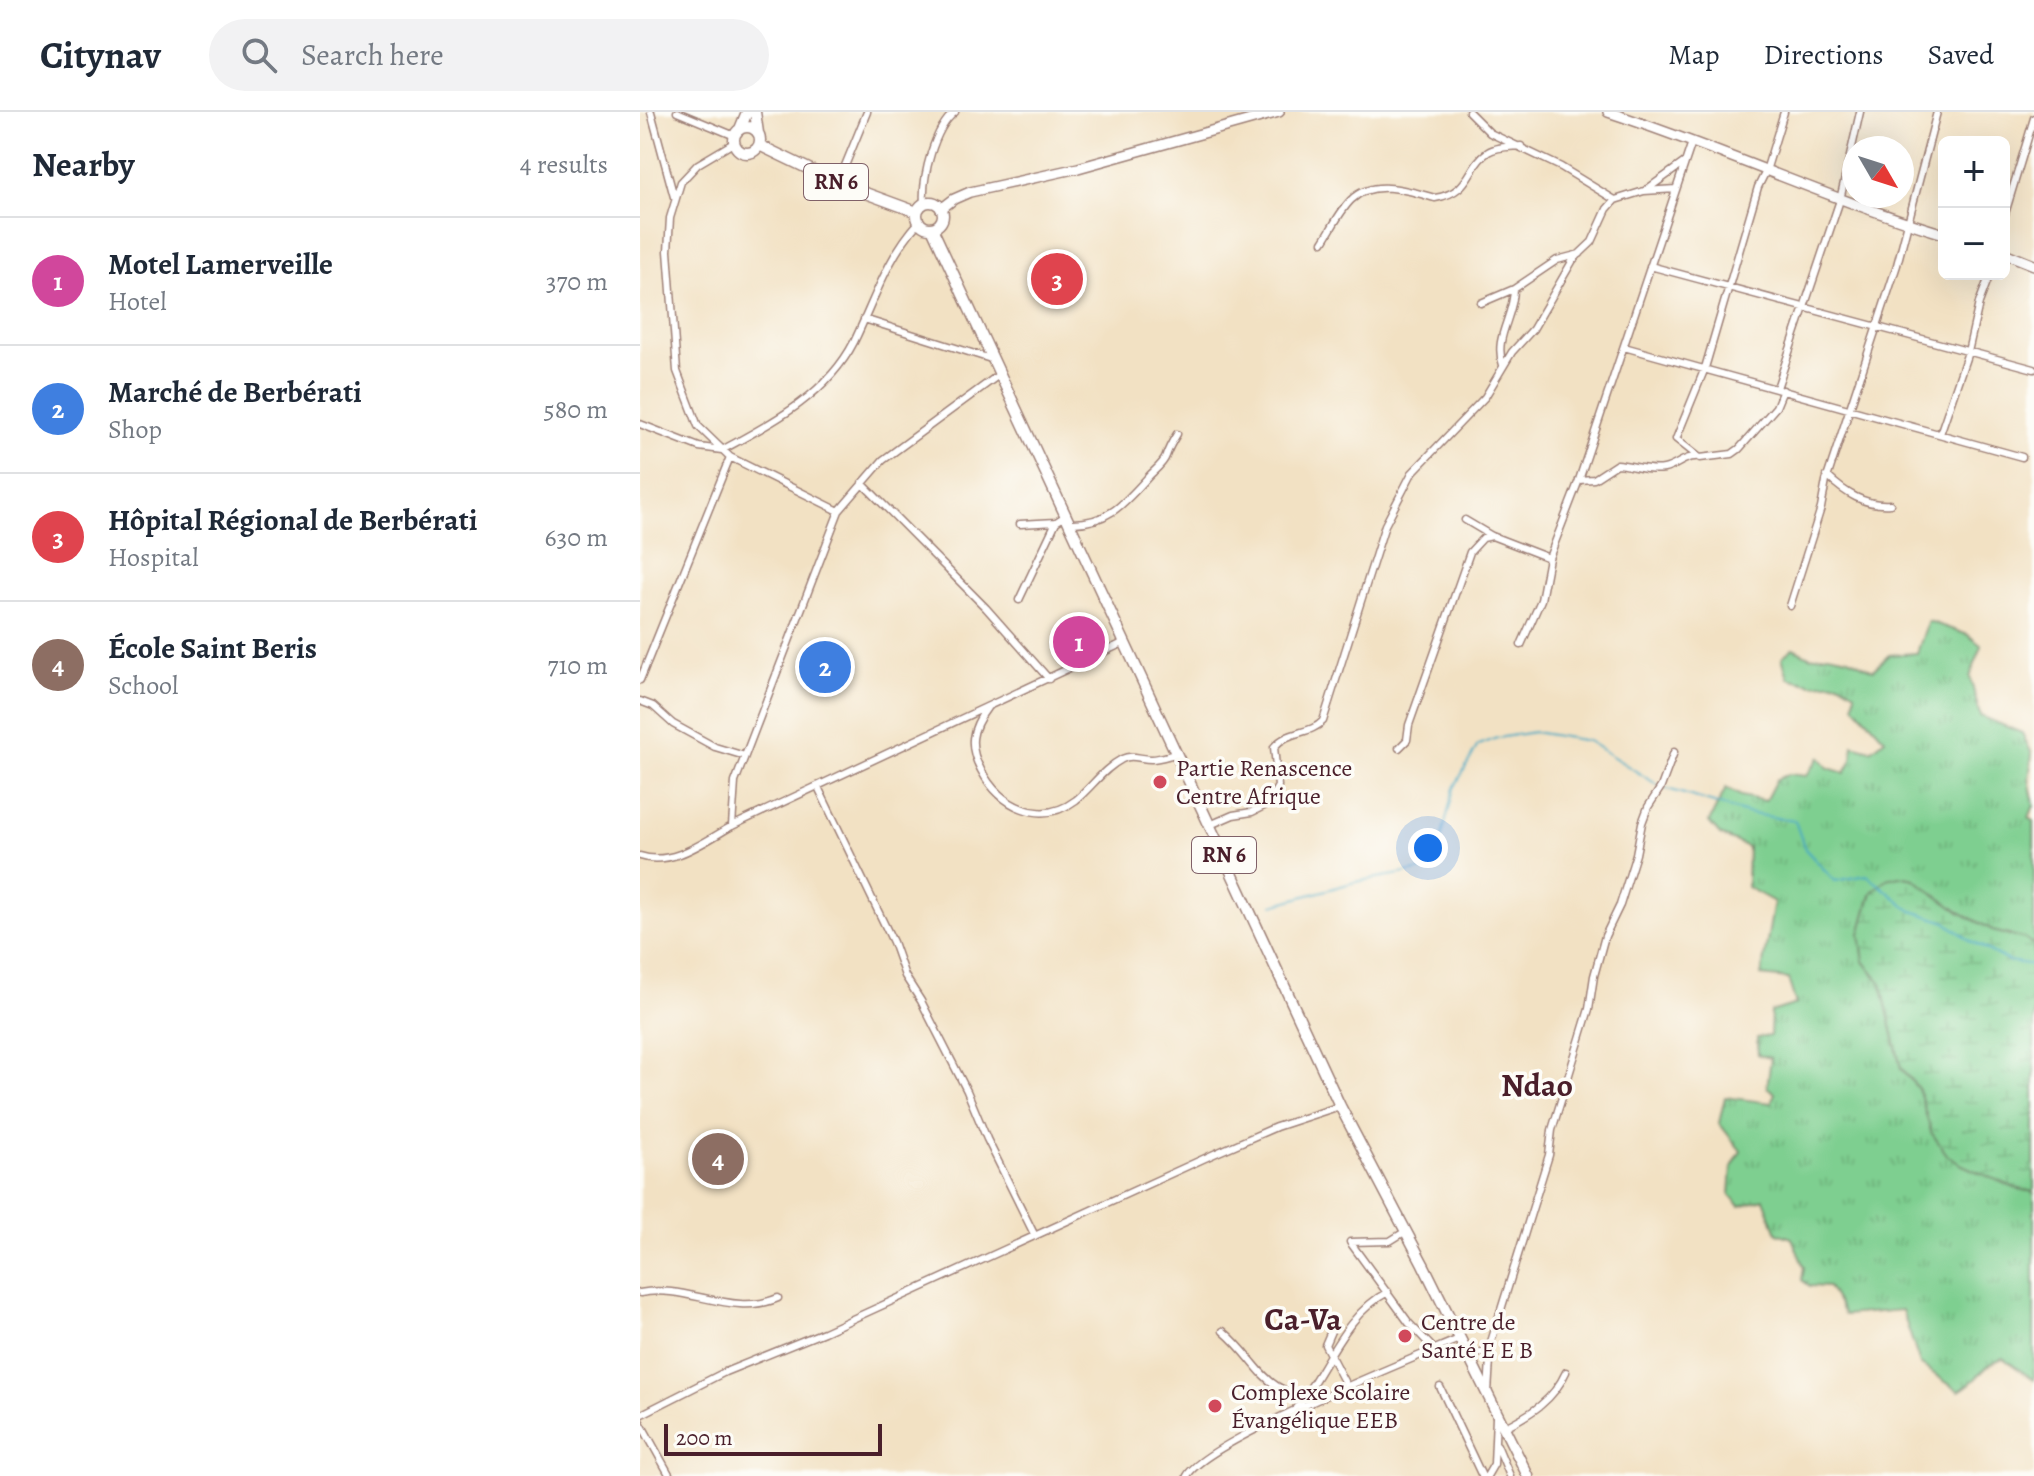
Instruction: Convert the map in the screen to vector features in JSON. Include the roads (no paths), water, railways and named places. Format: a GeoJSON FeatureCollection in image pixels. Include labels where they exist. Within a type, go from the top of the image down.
{"type":"FeatureCollection","features":[{"type":"Feature","properties":{"kind":"main road"},"geometry":{"type":"LineString","coordinates":[[737,136],[747,112]]}},
{"type":"Feature","properties":{"kind":"main road"},"geometry":{"type":"LineString","coordinates":[[755,112],[759,145]]}},
{"type":"Feature","properties":{"kind":"main road"},"geometry":{"type":"LineString","coordinates":[[737,136],[752,128],[758,133]]}},
{"type":"Feature","properties":{"kind":"main road","name":"RN 6"},"geometry":{"type":"LineString","coordinates":[[737,136],[744,152],[752,151],[759,145],[838,183],[920,213],[932,228],[1340,1106],[1528,1476]]}},
{"type":"Feature","properties":{"kind":"main road","name":"RN 6"},"geometry":{"type":"LineString","coordinates":[[920,213],[932,202],[941,209]]}},
{"type":"Feature","properties":{"kind":"main road"},"geometry":{"type":"LineString","coordinates":[[932,228],[941,221],[941,209]]}},
{"type":"Feature","properties":{"kind":"street"},"geometry":{"type":"LineString","coordinates":[[651,112],[674,199]]}},
{"type":"Feature","properties":{"kind":"street"},"geometry":{"type":"LineString","coordinates":[[677,112],[737,136]]}},
{"type":"Feature","properties":{"kind":"street"},"geometry":{"type":"LineString","coordinates":[[838,183],[867,112]]}},
{"type":"Feature","properties":{"kind":"street"},"geometry":{"type":"LineString","coordinates":[[640,424],[699,447],[722,450],[799,404],[829,379],[853,344],[893,256],[920,213],[927,168],[945,121],[955,112]]}},
{"type":"Feature","properties":{"kind":"street"},"geometry":{"type":"LineString","coordinates":[[941,209],[970,192],[1078,168],[1279,112]]}},
{"type":"Feature","properties":{"kind":"street"},"geometry":{"type":"LineString","coordinates":[[1469,112],[1490,133],[1521,146],[1615,200]]}},
{"type":"Feature","properties":{"kind":"street"},"geometry":{"type":"LineString","coordinates":[[1608,112],[1840,200],[1938,232]]}},
{"type":"Feature","properties":{"kind":"street"},"geometry":{"type":"LineString","coordinates":[[1700,458],[1676,439],[1705,368],[1758,187],[1784,112]]}},
{"type":"Feature","properties":{"kind":"street"},"geometry":{"type":"LineString","coordinates":[[1579,480],[1594,479],[1617,464],[1659,470],[1670,468],[1691,456],[1721,457],[1739,449],[1776,407],[1803,307],[1840,200],[1860,112]]}},
{"type":"Feature","properties":{"kind":"street"},"geometry":{"type":"LineString","coordinates":[[1790,606],[1821,508],[1827,476],[1851,410],[1908,224],[1937,112]]}},
{"type":"Feature","properties":{"kind":"street"},"geometry":{"type":"LineString","coordinates":[[2007,208],[2034,118]]}},
{"type":"Feature","properties":{"kind":"street"},"geometry":{"type":"LineString","coordinates":[[737,136],[688,172],[674,199],[668,251],[677,371],[698,426],[730,457],[839,511]]}},
{"type":"Feature","properties":{"kind":"street"},"geometry":{"type":"LineString","coordinates":[[1521,645],[1541,600],[1549,558],[1579,480],[1692,142]]}},
{"type":"Feature","properties":{"kind":"street"},"geometry":{"type":"LineString","coordinates":[[1323,242],[1351,200],[1365,190],[1391,188],[1441,197],[1468,180],[1487,152],[1521,146]]}},
{"type":"Feature","properties":{"kind":"street"},"geometry":{"type":"LineString","coordinates":[[1644,191],[1685,162]]}},
{"type":"Feature","properties":{"kind":"street"},"geometry":{"type":"LineString","coordinates":[[1210,825],[1268,804],[1278,786],[1274,747],[1285,737],[1317,727],[1323,721],[1385,525],[1404,485],[1421,462],[1480,403],[1503,365],[1533,329],[1564,273],[1592,242],[1600,219],[1615,200],[1644,191],[1676,189]]}},
{"type":"Feature","properties":{"kind":"street"},"geometry":{"type":"LineString","coordinates":[[1481,303],[1514,289],[1557,260],[1580,254]]}},
{"type":"Feature","properties":{"kind":"street"},"geometry":{"type":"LineString","coordinates":[[2010,255],[2034,265]]}},
{"type":"Feature","properties":{"kind":"street"},"geometry":{"type":"LineString","coordinates":[[1650,266],[2034,369]]}},
{"type":"Feature","properties":{"kind":"street"},"geometry":{"type":"LineString","coordinates":[[1940,434],[1968,352],[1988,280]]}},
{"type":"Feature","properties":{"kind":"street"},"geometry":{"type":"LineString","coordinates":[[1503,365],[1498,346],[1514,289]]}},
{"type":"Feature","properties":{"kind":"street"},"geometry":{"type":"LineString","coordinates":[[864,319],[994,360]]}},
{"type":"Feature","properties":{"kind":"street"},"geometry":{"type":"LineString","coordinates":[[1624,347],[2022,457]]}},
{"type":"Feature","properties":{"kind":"street"},"geometry":{"type":"LineString","coordinates":[[732,826],[735,782],[839,511],[883,460],[1000,374]]}},
{"type":"Feature","properties":{"kind":"street"},"geometry":{"type":"LineString","coordinates":[[1020,524],[1069,519],[1089,523],[1109,514],[1124,504],[1165,459],[1167,448],[1177,434]]}},
{"type":"Feature","properties":{"kind":"street"},"geometry":{"type":"LineString","coordinates":[[640,680],[643,666],[730,457]]}},
{"type":"Feature","properties":{"kind":"street"},"geometry":{"type":"LineString","coordinates":[[1827,476],[1848,494],[1881,505],[1890,504]]}},
{"type":"Feature","properties":{"kind":"street"},"geometry":{"type":"LineString","coordinates":[[862,483],[986,608],[1049,679]]}},
{"type":"Feature","properties":{"kind":"street"},"geometry":{"type":"LineString","coordinates":[[1465,520],[1492,536],[1549,558]]}},
{"type":"Feature","properties":{"kind":"street"},"geometry":{"type":"LineString","coordinates":[[1019,600],[1056,522]]}},
{"type":"Feature","properties":{"kind":"street"},"geometry":{"type":"LineString","coordinates":[[1399,748],[1407,740],[1409,725],[1470,552],[1483,538],[1492,536]]}},
{"type":"Feature","properties":{"kind":"street"},"geometry":{"type":"LineString","coordinates":[[640,856],[666,859],[684,853],[732,826],[1123,643]]}},
{"type":"Feature","properties":{"kind":"street"},"geometry":{"type":"LineString","coordinates":[[640,701],[653,706],[673,724],[715,747],[745,756]]}},
{"type":"Feature","properties":{"kind":"street"},"geometry":{"type":"LineString","coordinates":[[989,705],[971,737],[978,764],[984,775],[1012,805],[1033,814],[1056,811],[1075,801],[1108,768],[1127,757],[1160,758],[1175,754]]}},
{"type":"Feature","properties":{"kind":"street"},"geometry":{"type":"LineString","coordinates":[[1488,1396],[1491,1342],[1549,1155],[1552,1130],[1589,1009],[1605,936],[1620,905],[1648,807],[1661,787],[1674,752]]}},
{"type":"Feature","properties":{"kind":"street"},"geometry":{"type":"LineString","coordinates":[[818,787],[893,942],[905,976],[961,1079],[1035,1236]]}},
{"type":"Feature","properties":{"kind":"street"},"geometry":{"type":"LineString","coordinates":[[640,1415],[725,1372],[824,1332],[1276,1127],[1340,1106]]}},
{"type":"Feature","properties":{"kind":"street"},"geometry":{"type":"LineString","coordinates":[[1406,1231],[1390,1241],[1350,1242],[1409,1323],[1434,1349]]}},
{"type":"Feature","properties":{"kind":"street"},"geometry":{"type":"LineString","coordinates":[[640,1293],[666,1292],[716,1303],[751,1306],[778,1298]]}},
{"type":"Feature","properties":{"kind":"street"},"geometry":{"type":"LineString","coordinates":[[1294,1411],[1367,1307],[1388,1292]]}},
{"type":"Feature","properties":{"kind":"street"},"geometry":{"type":"LineString","coordinates":[[1334,1324],[1325,1345],[1347,1387]]}},
{"type":"Feature","properties":{"kind":"street"},"geometry":{"type":"LineString","coordinates":[[1223,1331],[1271,1383],[1285,1393],[1323,1399]]}},
{"type":"Feature","properties":{"kind":"street"},"geometry":{"type":"LineString","coordinates":[[1187,1476],[1190,1470],[1259,1427],[1459,1339]]}},
{"type":"Feature","properties":{"kind":"street"},"geometry":{"type":"LineString","coordinates":[[1467,1357],[1483,1352],[1491,1342]]}},
{"type":"Feature","properties":{"kind":"street"},"geometry":{"type":"LineString","coordinates":[[1503,1428],[1542,1405],[1566,1372]]}},
{"type":"Feature","properties":{"kind":"street"},"geometry":{"type":"LineString","coordinates":[[1440,1387],[1485,1476],[1494,1464],[1496,1413]]}},
{"type":"Feature","properties":{"kind":"street"},"geometry":{"type":"LineString","coordinates":[[640,1422],[670,1476]]}},
{"type":"Feature","properties":{"kind":"street"},"geometry":{"type":"LineString","coordinates":[[1496,1442],[1510,1476]]}},
{"type":"Feature","properties":{"kind":"waterway"},"geometry":{"type":"LineString","coordinates":[[1273,905],[1355,882],[1434,868],[1454,788],[1478,745],[1497,738],[1534,732],[1588,741],[1661,787],[1747,813],[1795,821],[1805,849],[1835,881],[1867,875],[1912,911],[1946,922],[1969,940],[2008,961],[2034,965]]}},
{"type":"Feature","properties":{"kind":"place","name":"Hôpital Régional de Berbérati"},"geometry":{"type":"Point","coordinates":[1057,279]}},
{"type":"Feature","properties":{"kind":"place","name":"Motel Lamerveille"},"geometry":{"type":"Point","coordinates":[1079,642]}},
{"type":"Feature","properties":{"kind":"place","name":"Marché de Berbérati"},"geometry":{"type":"Point","coordinates":[825,667]}},
{"type":"Feature","properties":{"kind":"place","name":"Partie Renascence Centre Afrique"},"geometry":{"type":"Point","coordinates":[1160,782]}},
{"type":"Feature","properties":{"kind":"place","name":"École Saint Beris"},"geometry":{"type":"Point","coordinates":[718,1159]}},
{"type":"Feature","properties":{"kind":"place","name":"Centre de Santé E E B"},"geometry":{"type":"Point","coordinates":[1405,1336]}},
{"type":"Feature","properties":{"kind":"place","name":"Complexe Scolaire Évangélique EEB"},"geometry":{"type":"Point","coordinates":[1215,1406]}},
{"type":"Feature","properties":{"kind":"district","name":"Ndao"},"geometry":{"type":"Point","coordinates":[1537,1085]}},
{"type":"Feature","properties":{"kind":"district","name":"Ca-Va"},"geometry":{"type":"Point","coordinates":[1303,1319]}}]}
